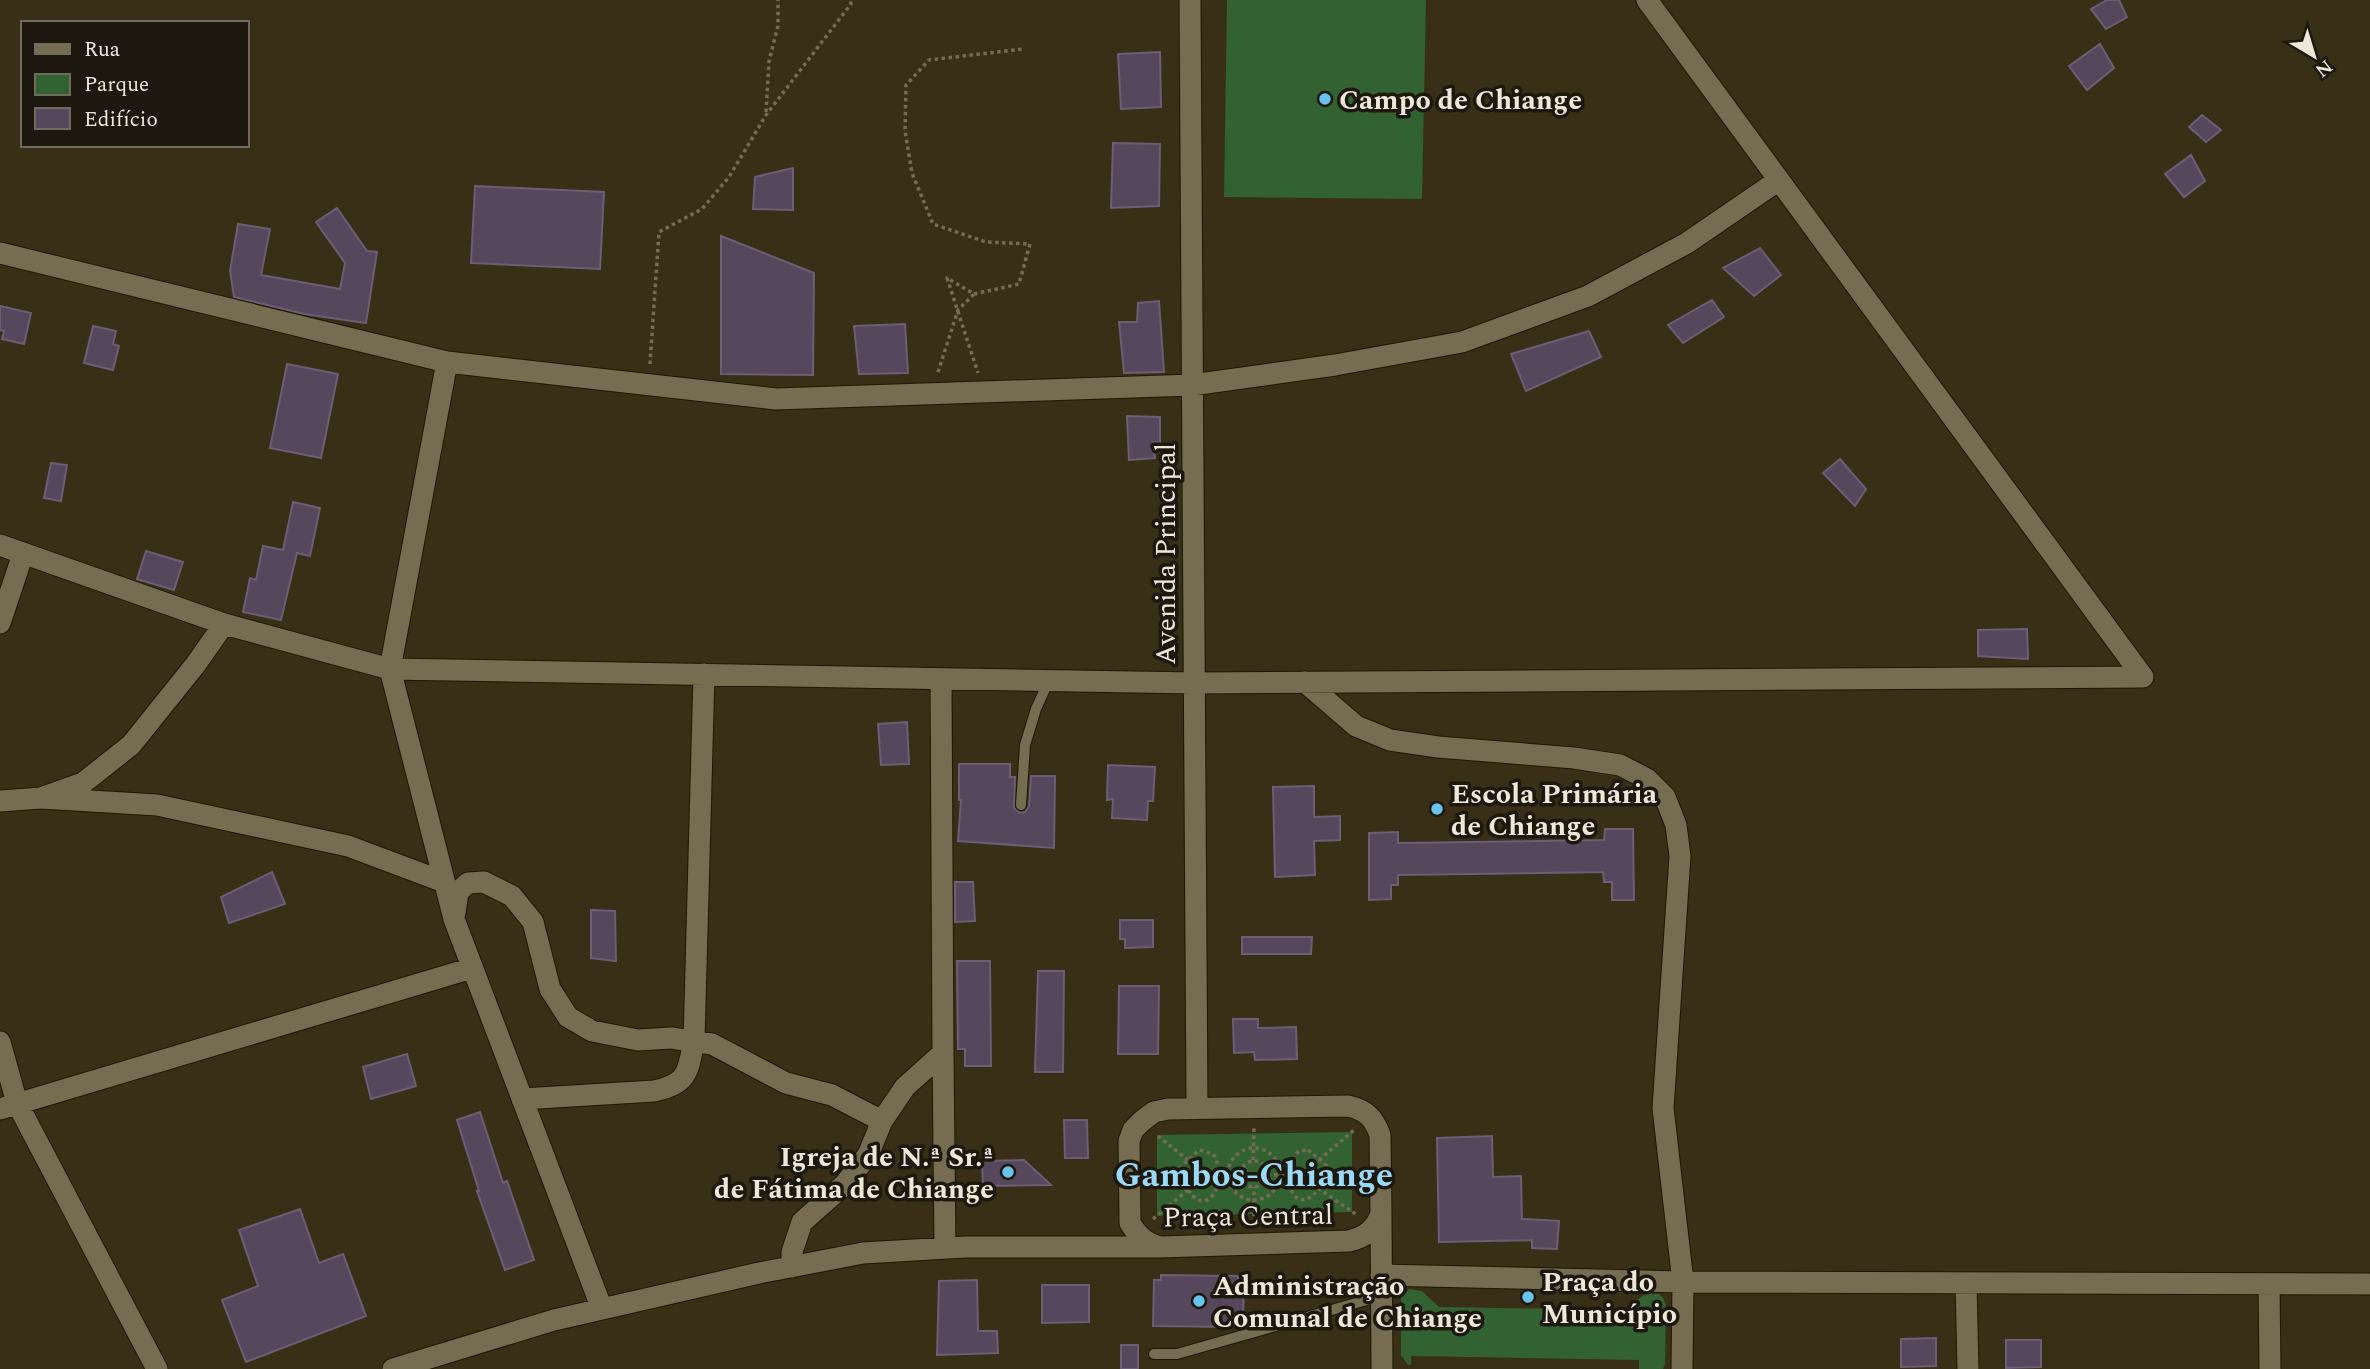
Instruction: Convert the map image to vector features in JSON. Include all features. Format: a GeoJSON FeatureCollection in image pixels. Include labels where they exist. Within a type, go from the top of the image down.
{"type":"FeatureCollection","features":[{"type":"Feature","properties":{"kind":"street","name":"Avenida Principal"},"geometry":{"type":"LineString","coordinates":[[1189,0],[1196,1107]]}},
{"type":"Feature","properties":{"kind":"street"},"geometry":{"type":"LineString","coordinates":[[0,545],[224,624],[390,669],[1194,683],[2143,677],[1647,0]]}},
{"type":"Feature","properties":{"kind":"street"},"geometry":{"type":"LineString","coordinates":[[0,253],[447,362],[649,385],[776,399],[1192,385],[1335,365],[1462,342],[1588,296],[1687,243],[1779,180]]}},
{"type":"Feature","properties":{"kind":"street"},"geometry":{"type":"LineString","coordinates":[[447,362],[390,669],[454,919],[602,1309]]}},
{"type":"Feature","properties":{"kind":"street"},"geometry":{"type":"LineString","coordinates":[[0,623],[23,554]]}},
{"type":"Feature","properties":{"kind":"street"},"geometry":{"type":"LineString","coordinates":[[41,798],[83,783],[131,745],[196,664],[224,624]]}},
{"type":"Feature","properties":{"kind":"street"},"geometry":{"type":"LineString","coordinates":[[522,1099],[654,1091],[672,1087],[685,1075],[694,1041],[704,674]]}},
{"type":"Feature","properties":{"kind":"street"},"geometry":{"type":"LineString","coordinates":[[941,678],[945,1248]]}},
{"type":"Feature","properties":{"kind":"street"},"geometry":{"type":"LineString","coordinates":[[1305,682],[1356,726],[1390,740],[1620,765],[1647,779],[1665,797],[1676,825],[1680,856],[1663,1108],[1683,1282],[1682,1369]]}},
{"type":"Feature","properties":{"kind":"street"},"geometry":{"type":"LineString","coordinates":[[0,801],[41,798],[157,805],[348,846],[444,882]]}},
{"type":"Feature","properties":{"kind":"street"},"geometry":{"type":"LineString","coordinates":[[454,919],[458,892],[468,883],[484,882],[512,896],[533,922],[551,989],[568,1017],[592,1031],[626,1038],[671,1038],[712,1044],[786,1083],[832,1095],[882,1121]]}},
{"type":"Feature","properties":{"kind":"street"},"geometry":{"type":"LineString","coordinates":[[8,1106],[472,968]]}},
{"type":"Feature","properties":{"kind":"street"},"geometry":{"type":"LineString","coordinates":[[0,1042],[8,1106],[157,1369]]}},
{"type":"Feature","properties":{"kind":"street"},"geometry":{"type":"LineString","coordinates":[[792,1266],[792,1252],[802,1222],[844,1185],[868,1155],[882,1121],[905,1087],[943,1053]]}},
{"type":"Feature","properties":{"kind":"street"},"geometry":{"type":"LineString","coordinates":[[1142,1121],[1154,1112],[1196,1107],[1348,1106],[1360,1108],[1370,1116],[1380,1135],[1377,1220],[1382,1369]]}},
{"type":"Feature","properties":{"kind":"street","name":"Praça Central"},"geometry":{"type":"LineString","coordinates":[[1142,1121],[1133,1130],[1129,1141],[1130,1223],[1136,1234],[1148,1244],[1160,1247],[1349,1241],[1369,1233],[1377,1220]]}},
{"type":"Feature","properties":{"kind":"street"},"geometry":{"type":"LineString","coordinates":[[393,1369],[554,1320],[792,1266],[863,1253],[945,1248],[1160,1247]]}},
{"type":"Feature","properties":{"kind":"street"},"geometry":{"type":"LineString","coordinates":[[1381,1285],[1683,1282],[2370,1284]]}},
{"type":"Feature","properties":{"kind":"street"},"geometry":{"type":"LineString","coordinates":[[1966,1283],[1968,1369]]}},
{"type":"Feature","properties":{"kind":"street"},"geometry":{"type":"LineString","coordinates":[[2269,1284],[2270,1369]]}},
{"type":"Feature","properties":{"kind":"lane"},"geometry":{"type":"LineString","coordinates":[[1021,805],[1025,745],[1036,709],[1049,680]]}},
{"type":"Feature","properties":{"kind":"lane"},"geometry":{"type":"LineString","coordinates":[[1154,1354],[1177,1354],[1381,1285]]}},
{"type":"Feature","properties":{"kind":"path"},"geometry":{"type":"LineString","coordinates":[[766,115],[769,61],[778,26],[778,0]]}},
{"type":"Feature","properties":{"kind":"path"},"geometry":{"type":"LineString","coordinates":[[649,385],[659,232],[702,209],[729,177],[766,115],[851,4],[850,0]]}},
{"type":"Feature","properties":{"kind":"path"},"geometry":{"type":"LineString","coordinates":[[932,394],[958,310],[974,293],[1019,284],[1030,244],[986,242],[933,224],[912,173],[905,131],[906,85],[929,60],[1023,49]]}},
{"type":"Feature","properties":{"kind":"path"},"geometry":{"type":"LineString","coordinates":[[974,293],[947,278],[984,392]]}},
{"type":"Feature","properties":{"kind":"path"},"geometry":{"type":"LineString","coordinates":[[1254,1107],[1254,1160]]}},
{"type":"Feature","properties":{"kind":"path"},"geometry":{"type":"LineString","coordinates":[[1319,1160],[1370,1116]]}},
{"type":"Feature","properties":{"kind":"path"},"geometry":{"type":"LineString","coordinates":[[1142,1121],[1189,1161]]}},
{"type":"Feature","properties":{"kind":"path"},"geometry":{"type":"LineString","coordinates":[[1254,1148],[1262,1149],[1276,1159],[1280,1175],[1274,1191],[1267,1197],[1254,1200],[1234,1192],[1227,1175],[1232,1159],[1246,1149],[1254,1148]]}},
{"type":"Feature","properties":{"kind":"path"},"geometry":{"type":"LineString","coordinates":[[1200,1150],[1209,1151],[1218,1162],[1217,1190],[1211,1198],[1197,1199],[1181,1183],[1178,1174],[1182,1165],[1189,1161],[1200,1150]]}},
{"type":"Feature","properties":{"kind":"path"},"geometry":{"type":"LineString","coordinates":[[1298,1151],[1313,1152],[1319,1160],[1326,1165],[1329,1173],[1326,1183],[1318,1188],[1310,1199],[1296,1198],[1290,1189],[1290,1161],[1298,1151]]}},
{"type":"Feature","properties":{"kind":"path"},"geometry":{"type":"LineString","coordinates":[[1254,1160],[1262,1163],[1267,1175],[1264,1184],[1254,1187],[1244,1183],[1241,1175],[1243,1167],[1254,1160]]}},
{"type":"Feature","properties":{"kind":"path"},"geometry":{"type":"LineString","coordinates":[[1218,1175],[1241,1175]]}},
{"type":"Feature","properties":{"kind":"path"},"geometry":{"type":"LineString","coordinates":[[1267,1175],[1289,1175]]}},
{"type":"Feature","properties":{"kind":"path"},"geometry":{"type":"LineString","coordinates":[[1254,1187],[1254,1244]]}},
{"type":"Feature","properties":{"kind":"path"},"geometry":{"type":"LineString","coordinates":[[1318,1188],[1377,1220]]}},
{"type":"Feature","properties":{"kind":"path"},"geometry":{"type":"LineString","coordinates":[[1136,1234],[1189,1189]]}},
{"type":"Feature","properties":{"kind":"green space","name":"Campo de Chiange"},"geometry":{"type":"Polygon","coordinates":[[[1227,0],[1426,0],[1422,199],[1224,197],[1227,0]]]}},
{"type":"Feature","properties":{"kind":"green space"},"geometry":{"type":"Polygon","coordinates":[[[1352,1132],[1352,1212],[1157,1216],[1157,1135],[1352,1132]]]}},
{"type":"Feature","properties":{"kind":"green space"},"geometry":{"type":"Polygon","coordinates":[[[1409,1289],[1422,1291],[1439,1307],[1625,1310],[1645,1294],[1659,1294],[1666,1306],[1665,1364],[1663,1369],[1639,1369],[1639,1360],[1411,1356],[1411,1365],[1408,1365],[1401,1355],[1401,1298],[1409,1289]]]}},
{"type":"Feature","properties":{"kind":"building"},"geometry":{"type":"Polygon","coordinates":[[[2107,0],[2119,0],[2127,17],[2106,29],[2091,9],[2107,0]]]}},
{"type":"Feature","properties":{"kind":"building"},"geometry":{"type":"Polygon","coordinates":[[[2100,44],[2114,68],[2087,90],[2069,66],[2100,44]]]}},
{"type":"Feature","properties":{"kind":"building"},"geometry":{"type":"Polygon","coordinates":[[[1160,52],[1161,107],[1121,109],[1118,54],[1160,52]]]}},
{"type":"Feature","properties":{"kind":"building"},"geometry":{"type":"Polygon","coordinates":[[[2202,115],[2221,130],[2206,142],[2189,127],[2202,115]]]}},
{"type":"Feature","properties":{"kind":"building"},"geometry":{"type":"Polygon","coordinates":[[[1113,143],[1160,144],[1159,206],[1111,208],[1113,143]]]}},
{"type":"Feature","properties":{"kind":"building"},"geometry":{"type":"Polygon","coordinates":[[[2191,155],[2205,181],[2184,197],[2165,174],[2191,155]]]}},
{"type":"Feature","properties":{"kind":"building"},"geometry":{"type":"Polygon","coordinates":[[[793,168],[793,210],[753,209],[755,177],[793,168]]]}},
{"type":"Feature","properties":{"kind":"building"},"geometry":{"type":"Polygon","coordinates":[[[475,186],[604,192],[600,269],[471,263],[475,186]]]}},
{"type":"Feature","properties":{"kind":"building"},"geometry":{"type":"Polygon","coordinates":[[[337,208],[367,251],[377,252],[366,323],[304,314],[234,297],[230,271],[238,224],[270,229],[261,275],[340,289],[345,263],[316,222],[337,208]]]}},
{"type":"Feature","properties":{"kind":"building"},"geometry":{"type":"Polygon","coordinates":[[[721,236],[814,273],[813,375],[721,374],[721,236]]]}},
{"type":"Feature","properties":{"kind":"building"},"geometry":{"type":"Polygon","coordinates":[[[1760,248],[1781,275],[1754,296],[1723,268],[1760,248]]]}},
{"type":"Feature","properties":{"kind":"building"},"geometry":{"type":"Polygon","coordinates":[[[1712,300],[1724,317],[1683,343],[1668,325],[1712,300]]]}},
{"type":"Feature","properties":{"kind":"building"},"geometry":{"type":"Polygon","coordinates":[[[1159,301],[1164,372],[1124,373],[1119,322],[1137,322],[1138,303],[1159,301]]]}},
{"type":"Feature","properties":{"kind":"building"},"geometry":{"type":"Polygon","coordinates":[[[0,306],[31,313],[24,344],[2,339],[4,331],[0,330],[0,306]]]}},
{"type":"Feature","properties":{"kind":"building"},"geometry":{"type":"Polygon","coordinates":[[[905,324],[908,373],[859,374],[854,326],[905,324]]]}},
{"type":"Feature","properties":{"kind":"building"},"geometry":{"type":"Polygon","coordinates":[[[93,326],[116,331],[113,344],[119,346],[113,370],[84,363],[93,326]]]}},
{"type":"Feature","properties":{"kind":"building"},"geometry":{"type":"Polygon","coordinates":[[[1589,331],[1601,357],[1526,391],[1511,354],[1589,331]]]}},
{"type":"Feature","properties":{"kind":"building"},"geometry":{"type":"Polygon","coordinates":[[[287,364],[338,374],[321,458],[270,448],[287,364]]]}},
{"type":"Feature","properties":{"kind":"building"},"geometry":{"type":"Polygon","coordinates":[[[1127,416],[1160,417],[1160,443],[1153,442],[1155,458],[1129,460],[1127,416]]]}},
{"type":"Feature","properties":{"kind":"building"},"geometry":{"type":"Polygon","coordinates":[[[1840,459],[1866,489],[1855,506],[1823,473],[1840,459]]]}},
{"type":"Feature","properties":{"kind":"building"},"geometry":{"type":"Polygon","coordinates":[[[51,463],[67,465],[61,501],[44,498],[51,463]]]}},
{"type":"Feature","properties":{"kind":"building"},"geometry":{"type":"Polygon","coordinates":[[[293,502],[320,508],[310,556],[297,553],[281,620],[243,612],[250,578],[256,580],[263,546],[283,550],[293,502]]]}},
{"type":"Feature","properties":{"kind":"building"},"geometry":{"type":"Polygon","coordinates":[[[146,551],[183,562],[174,590],[137,579],[146,551]]]}},
{"type":"Feature","properties":{"kind":"building"},"geometry":{"type":"Polygon","coordinates":[[[2027,629],[2028,659],[1978,656],[1978,630],[2027,629]]]}},
{"type":"Feature","properties":{"kind":"building"},"geometry":{"type":"Polygon","coordinates":[[[907,722],[909,764],[881,765],[878,724],[907,722]]]}},
{"type":"Feature","properties":{"kind":"building"},"geometry":{"type":"Polygon","coordinates":[[[959,764],[1010,764],[1010,777],[1015,777],[1014,808],[1020,813],[1025,812],[1029,806],[1031,776],[1055,776],[1054,848],[958,841],[961,800],[959,764]]]}},
{"type":"Feature","properties":{"kind":"building"},"geometry":{"type":"Polygon","coordinates":[[[1108,765],[1155,767],[1153,801],[1148,801],[1147,820],[1112,818],[1113,799],[1107,800],[1108,765]]]}},
{"type":"Feature","properties":{"kind":"building"},"geometry":{"type":"Polygon","coordinates":[[[1314,786],[1314,817],[1340,816],[1340,840],[1314,841],[1315,875],[1275,877],[1273,787],[1314,786]]]}},
{"type":"Feature","properties":{"kind":"building"},"geometry":{"type":"Polygon","coordinates":[[[1605,829],[1633,829],[1634,900],[1612,900],[1612,882],[1604,882],[1603,872],[1398,875],[1398,885],[1391,885],[1391,899],[1369,900],[1369,833],[1398,832],[1398,843],[1604,840],[1605,829]]]}},
{"type":"Feature","properties":{"kind":"building"},"geometry":{"type":"Polygon","coordinates":[[[272,872],[285,904],[229,923],[221,897],[272,872]]]}},
{"type":"Feature","properties":{"kind":"building"},"geometry":{"type":"Polygon","coordinates":[[[955,882],[973,882],[975,921],[955,922],[955,882]]]}},
{"type":"Feature","properties":{"kind":"building"},"geometry":{"type":"Polygon","coordinates":[[[591,910],[615,911],[616,961],[591,958],[591,910]]]}},
{"type":"Feature","properties":{"kind":"building"},"geometry":{"type":"Polygon","coordinates":[[[1120,920],[1153,920],[1153,947],[1125,948],[1125,939],[1120,939],[1120,920]]]}},
{"type":"Feature","properties":{"kind":"building"},"geometry":{"type":"Polygon","coordinates":[[[1242,937],[1312,937],[1311,954],[1242,954],[1242,937]]]}},
{"type":"Feature","properties":{"kind":"building"},"geometry":{"type":"Polygon","coordinates":[[[957,961],[990,961],[991,1066],[965,1066],[965,1049],[958,1049],[957,961]]]}},
{"type":"Feature","properties":{"kind":"building"},"geometry":{"type":"Polygon","coordinates":[[[1038,971],[1064,971],[1063,1072],[1035,1072],[1038,971]]]}},
{"type":"Feature","properties":{"kind":"building"},"geometry":{"type":"Polygon","coordinates":[[[1119,986],[1159,986],[1158,1054],[1118,1054],[1119,986]]]}},
{"type":"Feature","properties":{"kind":"building"},"geometry":{"type":"Polygon","coordinates":[[[1233,1019],[1258,1019],[1258,1028],[1296,1027],[1297,1059],[1255,1060],[1254,1052],[1234,1053],[1233,1019]]]}},
{"type":"Feature","properties":{"kind":"building"},"geometry":{"type":"Polygon","coordinates":[[[407,1054],[416,1086],[371,1099],[363,1067],[407,1054]]]}},
{"type":"Feature","properties":{"kind":"building"},"geometry":{"type":"Polygon","coordinates":[[[480,1112],[503,1183],[507,1181],[534,1260],[505,1270],[477,1191],[457,1120],[480,1112]]]}},
{"type":"Feature","properties":{"kind":"building"},"geometry":{"type":"Polygon","coordinates":[[[1064,1120],[1087,1120],[1088,1158],[1065,1158],[1064,1120]]]}},
{"type":"Feature","properties":{"kind":"building"},"geometry":{"type":"Polygon","coordinates":[[[1492,1136],[1493,1177],[1521,1176],[1522,1219],[1559,1221],[1557,1249],[1532,1248],[1532,1240],[1439,1242],[1437,1138],[1492,1136]]]}},
{"type":"Feature","properties":{"kind":"building","name":"Igreja de N.ª Sr.ª de Fátima de Chiange"},"geometry":{"type":"Polygon","coordinates":[[[1024,1160],[1051,1185],[983,1186],[982,1161],[1024,1160]]]}},
{"type":"Feature","properties":{"kind":"building"},"geometry":{"type":"Polygon","coordinates":[[[300,1209],[319,1263],[343,1254],[366,1316],[246,1362],[222,1300],[258,1286],[239,1230],[300,1209]]]}},
{"type":"Feature","properties":{"kind":"building","name":"Administração Comunal de Chiange"},"geometry":{"type":"Polygon","coordinates":[[[1161,1275],[1238,1276],[1238,1280],[1244,1280],[1243,1323],[1237,1323],[1237,1327],[1153,1326],[1154,1280],[1161,1280],[1161,1275]]]}},
{"type":"Feature","properties":{"kind":"building"},"geometry":{"type":"Polygon","coordinates":[[[977,1280],[978,1331],[997,1331],[998,1353],[937,1355],[939,1281],[977,1280]]]}},
{"type":"Feature","properties":{"kind":"building"},"geometry":{"type":"Polygon","coordinates":[[[1042,1285],[1089,1285],[1089,1322],[1042,1323],[1042,1285]]]}},
{"type":"Feature","properties":{"kind":"building"},"geometry":{"type":"Polygon","coordinates":[[[1936,1338],[1936,1366],[1901,1367],[1901,1339],[1936,1338]]]}},
{"type":"Feature","properties":{"kind":"building"},"geometry":{"type":"Polygon","coordinates":[[[2006,1340],[2041,1340],[2041,1367],[2006,1368],[2006,1340]]]}},
{"type":"Feature","properties":{"kind":"building"},"geometry":{"type":"Polygon","coordinates":[[[1121,1345],[1138,1345],[1138,1369],[1121,1369],[1121,1345]]]}},
{"type":"Feature","properties":{"kind":"place","name":"Campo de Chiange"},"geometry":{"type":"Point","coordinates":[1325,99]}},
{"type":"Feature","properties":{"kind":"place","name":"Escola Primária de Chiange"},"geometry":{"type":"Point","coordinates":[1437,809]}},
{"type":"Feature","properties":{"kind":"place","name":"Igreja de N.ª Sr.ª de Fátima de Chiange"},"geometry":{"type":"Point","coordinates":[1008,1172]}},
{"type":"Feature","properties":{"kind":"place","name":"Praça do Município"},"geometry":{"type":"Point","coordinates":[1528,1297]}},
{"type":"Feature","properties":{"kind":"place","name":"Administração Comunal de Chiange"},"geometry":{"type":"Point","coordinates":[1199,1301]}},
{"type":"Feature","properties":{"kind":"district","name":"Gambos-Chiange"},"geometry":{"type":"Point","coordinates":[1254,1174]}}]}
